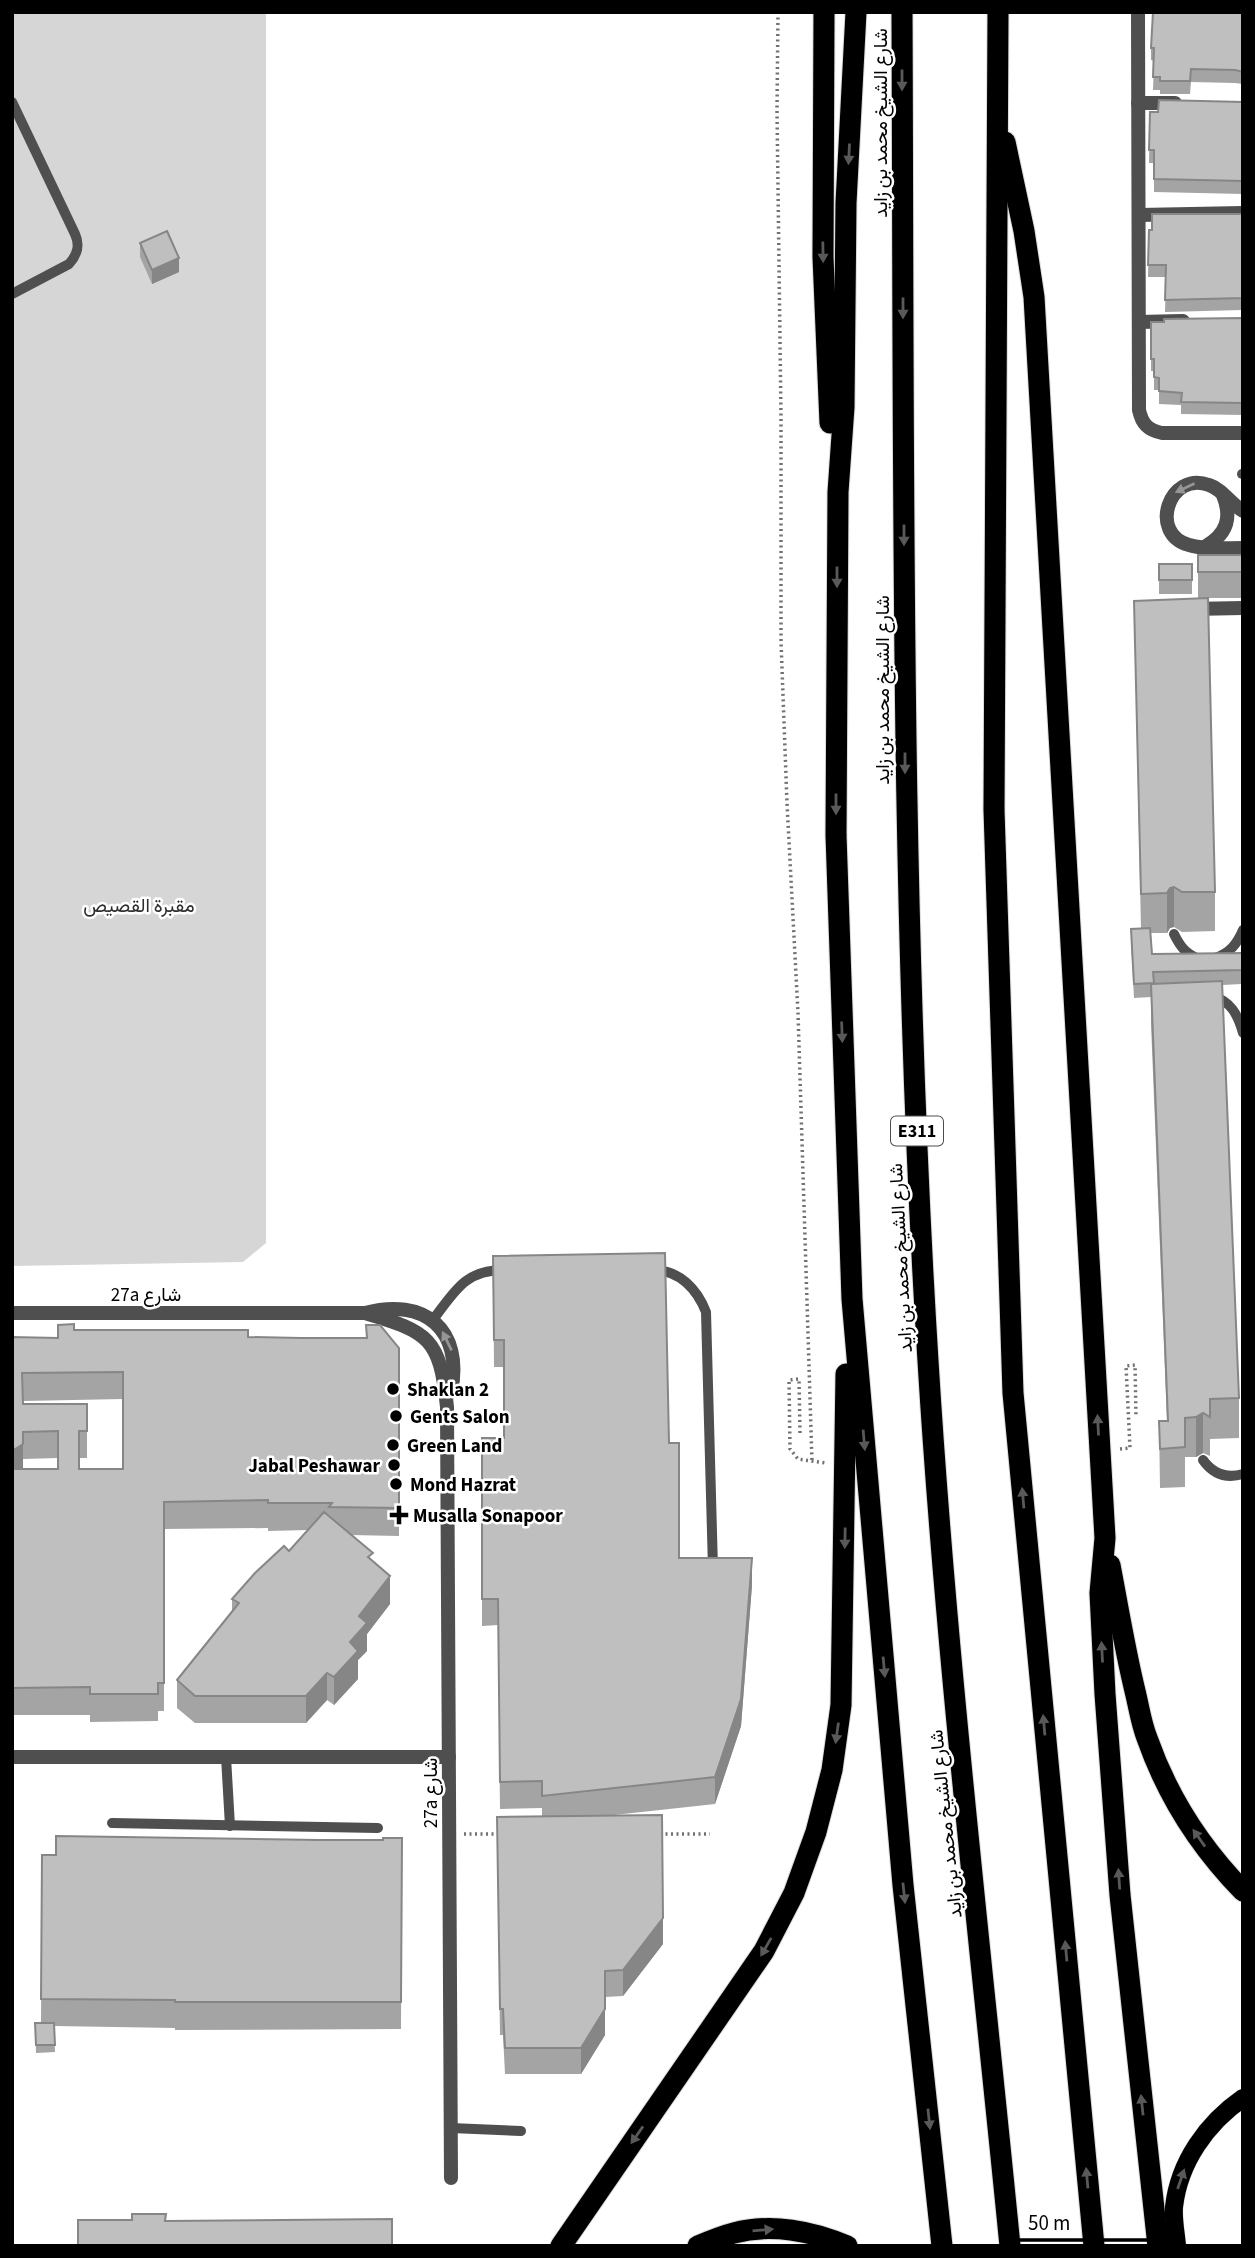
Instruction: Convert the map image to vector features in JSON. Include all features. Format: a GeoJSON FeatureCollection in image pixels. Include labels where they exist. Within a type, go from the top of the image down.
{"type":"FeatureCollection","features":[{"type":"Feature","properties":{"kind":"highway"},"geometry":{"type":"LineString","coordinates":[[824,12],[823,269],[831,437],[838,492]]}},
{"type":"Feature","properties":{"kind":"highway"},"geometry":{"type":"LineString","coordinates":[[856,12],[846,203],[844,407],[838,492],[836,835],[852,1299],[903,1885],[942,2246]]}},
{"type":"Feature","properties":{"kind":"highway","name":"شارع الشيخ محمد بن زايد"},"geometry":{"type":"LineString","coordinates":[[902,12],[905,777],[928,1360],[947,1613],[1010,2246]]}},
{"type":"Feature","properties":{"kind":"highway"},"geometry":{"type":"LineString","coordinates":[[998,12],[994,810],[1013,1393],[1094,2246]]}},
{"type":"Feature","properties":{"kind":"highway"},"geometry":{"type":"LineString","coordinates":[[996,105],[1024,231],[1035,310],[1105,1538],[1128,1661],[1150,1745],[1172,1795],[1188,1823],[1207,1850],[1243,1891]]}},
{"type":"Feature","properties":{"kind":"highway"},"geometry":{"type":"LineString","coordinates":[[561,2246],[764,1951],[794,1893],[812,1845],[832,1770],[841,1705],[847,1353],[852,1299]]}},
{"type":"Feature","properties":{"kind":"highway"},"geometry":{"type":"LineString","coordinates":[[1105,1538],[1100,1593],[1101,1643],[1119,1882],[1158,2246]]}},
{"type":"Feature","properties":{"kind":"highway"},"geometry":{"type":"LineString","coordinates":[[698,2246],[735,2232],[779,2228],[823,2235],[847,2246]]}},
{"type":"Feature","properties":{"kind":"main road"},"geometry":{"type":"LineString","coordinates":[[1177,2246],[1174,2210],[1184,2168],[1201,2137],[1225,2110],[1243,2098]]}},
{"type":"Feature","properties":{"kind":"street"},"geometry":{"type":"LineString","coordinates":[[1138,12],[1139,410],[1146,426],[1162,433],[1243,433]]}},
{"type":"Feature","properties":{"kind":"street"},"geometry":{"type":"LineString","coordinates":[[1138,103],[1191,103]]}},
{"type":"Feature","properties":{"kind":"street"},"geometry":{"type":"LineString","coordinates":[[1139,215],[1243,213]]}},
{"type":"Feature","properties":{"kind":"street"},"geometry":{"type":"LineString","coordinates":[[1139,322],[1204,321]]}},
{"type":"Feature","properties":{"kind":"street"},"geometry":{"type":"LineString","coordinates":[[1243,511],[1208,484],[1189,484],[1181,487],[1169,501],[1166,519],[1173,536],[1189,545],[1243,548]]}},
{"type":"Feature","properties":{"kind":"street"},"geometry":{"type":"LineString","coordinates":[[1206,546],[1217,540],[1228,519],[1228,507],[1223,495]]}},
{"type":"Feature","properties":{"kind":"street"},"geometry":{"type":"LineString","coordinates":[[1180,620],[1191,610],[1198,608],[1243,608]]}},
{"type":"Feature","properties":{"kind":"street","name":"27a شارع"},"geometry":{"type":"LineString","coordinates":[[12,1313],[365,1313],[383,1308],[402,1308],[432,1321],[446,1335],[453,1355],[452,1384],[447,1407]]}},
{"type":"Feature","properties":{"kind":"street","name":"27a شارع"},"geometry":{"type":"LineString","coordinates":[[365,1313],[407,1325],[424,1337],[439,1358],[444,1376],[447,1407],[451,2178]]}},
{"type":"Feature","properties":{"kind":"street"},"geometry":{"type":"LineString","coordinates":[[12,1757],[449,1757]]}},
{"type":"Feature","properties":{"kind":"lane"},"geometry":{"type":"LineString","coordinates":[[12,102],[78,245],[69,264],[12,294]]}},
{"type":"Feature","properties":{"kind":"lane"},"geometry":{"type":"LineString","coordinates":[[1174,934],[1188,954],[1200,959],[1212,959],[1224,955],[1234,947],[1243,930]]}},
{"type":"Feature","properties":{"kind":"lane"},"geometry":{"type":"LineString","coordinates":[[1197,996],[1221,999],[1231,1006],[1243,1033]]}},
{"type":"Feature","properties":{"kind":"lane"},"geometry":{"type":"LineString","coordinates":[[432,1321],[463,1282],[475,1273],[489,1269],[515,1269]]}},
{"type":"Feature","properties":{"kind":"lane"},"geometry":{"type":"LineString","coordinates":[[646,1270],[659,1270],[679,1277],[696,1292],[706,1312],[713,1576]]}},
{"type":"Feature","properties":{"kind":"lane"},"geometry":{"type":"LineString","coordinates":[[1203,1460],[1217,1473],[1228,1476],[1243,1474]]}},
{"type":"Feature","properties":{"kind":"lane"},"geometry":{"type":"LineString","coordinates":[[226,1757],[230,1826]]}},
{"type":"Feature","properties":{"kind":"lane"},"geometry":{"type":"LineString","coordinates":[[112,1824],[377,1828]]}},
{"type":"Feature","properties":{"kind":"lane"},"geometry":{"type":"LineString","coordinates":[[451,2128],[521,2131]]}},
{"type":"Feature","properties":{"kind":"path"},"geometry":{"type":"LineString","coordinates":[[778,12],[776,111],[781,417],[781,641],[799,1013],[812,1462]]}},
{"type":"Feature","properties":{"kind":"path"},"geometry":{"type":"LineString","coordinates":[[1128,1430],[1126,1366],[1135,1365],[1136,1416]]}},
{"type":"Feature","properties":{"kind":"path"},"geometry":{"type":"LineString","coordinates":[[800,1433],[799,1380],[789,1380],[790,1449],[798,1459],[845,1466]]}},
{"type":"Feature","properties":{"kind":"path"},"geometry":{"type":"LineString","coordinates":[[450,1834],[504,1834]]}},
{"type":"Feature","properties":{"kind":"path"},"geometry":{"type":"LineString","coordinates":[[655,1834],[710,1834]]}},
{"type":"Feature","properties":{"kind":"green space","name":"مقبرة القصيص"},"geometry":{"type":"Polygon","coordinates":[[[12,12],[266,12],[266,1243],[243,1262],[12,1266],[12,12]]]}},
{"type":"Feature","properties":{"kind":"building"},"geometry":{"type":"Polygon","coordinates":[[[1153,12],[1243,12],[1243,72],[1191,69],[1190,81],[1160,81],[1160,77],[1153,77],[1153,12]]]}},
{"type":"Feature","properties":{"kind":"building"},"geometry":{"type":"Polygon","coordinates":[[[1159,100],[1243,102],[1243,181],[1154,179],[1154,150],[1149,150],[1150,112],[1158,112],[1159,100]]]}},
{"type":"Feature","properties":{"kind":"building"},"geometry":{"type":"Polygon","coordinates":[[[1152,214],[1243,214],[1243,298],[1165,300],[1166,265],[1148,265],[1152,214]]]}},
{"type":"Feature","properties":{"kind":"building"},"geometry":{"type":"Polygon","coordinates":[[[167,231],[179,258],[152,270],[140,243],[167,231]]]}},
{"type":"Feature","properties":{"kind":"building"},"geometry":{"type":"Polygon","coordinates":[[[1243,318],[1243,403],[1181,402],[1182,393],[1159,391],[1159,378],[1154,377],[1154,359],[1151,359],[1151,322],[1164,322],[1164,319],[1243,318]]]}},
{"type":"Feature","properties":{"kind":"building"},"geometry":{"type":"Polygon","coordinates":[[[1198,555],[1243,555],[1243,572],[1198,572],[1198,555]]]}},
{"type":"Feature","properties":{"kind":"building"},"geometry":{"type":"Polygon","coordinates":[[[1159,564],[1192,564],[1192,580],[1159,580],[1159,564]]]}},
{"type":"Feature","properties":{"kind":"building"},"geometry":{"type":"Polygon","coordinates":[[[1208,598],[1215,892],[1182,892],[1174,887],[1167,893],[1141,894],[1134,601],[1208,598]]]}},
{"type":"Feature","properties":{"kind":"building"},"geometry":{"type":"Polygon","coordinates":[[[1150,928],[1152,954],[1242,953],[1242,970],[1153,972],[1154,983],[1134,984],[1131,929],[1150,928]]]}},
{"type":"Feature","properties":{"kind":"building"},"geometry":{"type":"Polygon","coordinates":[[[1222,981],[1239,1398],[1210,1399],[1210,1417],[1203,1413],[1185,1418],[1185,1447],[1160,1449],[1159,1421],[1168,1421],[1151,984],[1222,981]]]}},
{"type":"Feature","properties":{"kind":"building"},"geometry":{"type":"Polygon","coordinates":[[[665,1253],[669,1443],[679,1443],[679,1558],[752,1558],[741,1699],[715,1777],[542,1796],[542,1781],[500,1782],[498,1599],[482,1599],[482,1438],[504,1438],[504,1340],[494,1340],[493,1256],[665,1253]]]}},
{"type":"Feature","properties":{"kind":"building"},"geometry":{"type":"Polygon","coordinates":[[[74,1324],[74,1330],[248,1330],[248,1337],[367,1338],[366,1325],[380,1325],[399,1348],[399,1508],[329,1507],[332,1503],[268,1503],[268,1500],[164,1502],[164,1683],[158,1683],[158,1694],[90,1694],[90,1687],[12,1688],[12,1469],[58,1469],[58,1431],[23,1432],[23,1444],[12,1451],[12,1337],[58,1338],[58,1325],[74,1324]],[[123,1372],[22,1373],[23,1404],[87,1404],[87,1431],[79,1431],[79,1469],[123,1469],[123,1372]]]}},
{"type":"Feature","properties":{"kind":"building"},"geometry":{"type":"Polygon","coordinates":[[[324,1512],[373,1553],[368,1557],[390,1576],[359,1616],[367,1623],[350,1642],[358,1651],[334,1677],[327,1673],[306,1696],[195,1696],[177,1680],[239,1603],[232,1599],[284,1546],[289,1551],[324,1512]]]}},
{"type":"Feature","properties":{"kind":"building"},"geometry":{"type":"Polygon","coordinates":[[[662,1815],[663,1918],[623,1970],[605,1971],[605,2009],[581,2048],[505,2048],[503,2009],[500,2009],[497,1817],[662,1815]]]}},
{"type":"Feature","properties":{"kind":"building"},"geometry":{"type":"Polygon","coordinates":[[[56,1836],[319,1840],[402,1838],[401,2002],[41,1999],[42,1855],[56,1855],[56,1836]]]}},
{"type":"Feature","properties":{"kind":"building"},"geometry":{"type":"Polygon","coordinates":[[[35,2023],[54,2023],[55,2045],[36,2045],[35,2023]]]}},
{"type":"Feature","properties":{"kind":"building"},"geometry":{"type":"Polygon","coordinates":[[[132,2214],[166,2214],[165,2221],[392,2219],[392,2246],[78,2246],[78,2220],[132,2220],[132,2214]]]}},
{"type":"Feature","properties":{"kind":"place","name":"Shaklan 2"},"geometry":{"type":"Point","coordinates":[393,1389]}},
{"type":"Feature","properties":{"kind":"place","name":"Gents Salon"},"geometry":{"type":"Point","coordinates":[396,1416]}},
{"type":"Feature","properties":{"kind":"place","name":"Green Land"},"geometry":{"type":"Point","coordinates":[393,1445]}},
{"type":"Feature","properties":{"kind":"place","name":"Jabal Peshawar"},"geometry":{"type":"Point","coordinates":[394,1465]}},
{"type":"Feature","properties":{"kind":"place","name":"Mond Hazrat"},"geometry":{"type":"Point","coordinates":[396,1484]}},
{"type":"Feature","properties":{"kind":"place","name":"Musalla Sonapoor"},"geometry":{"type":"Point","coordinates":[399,1515]}}]}
